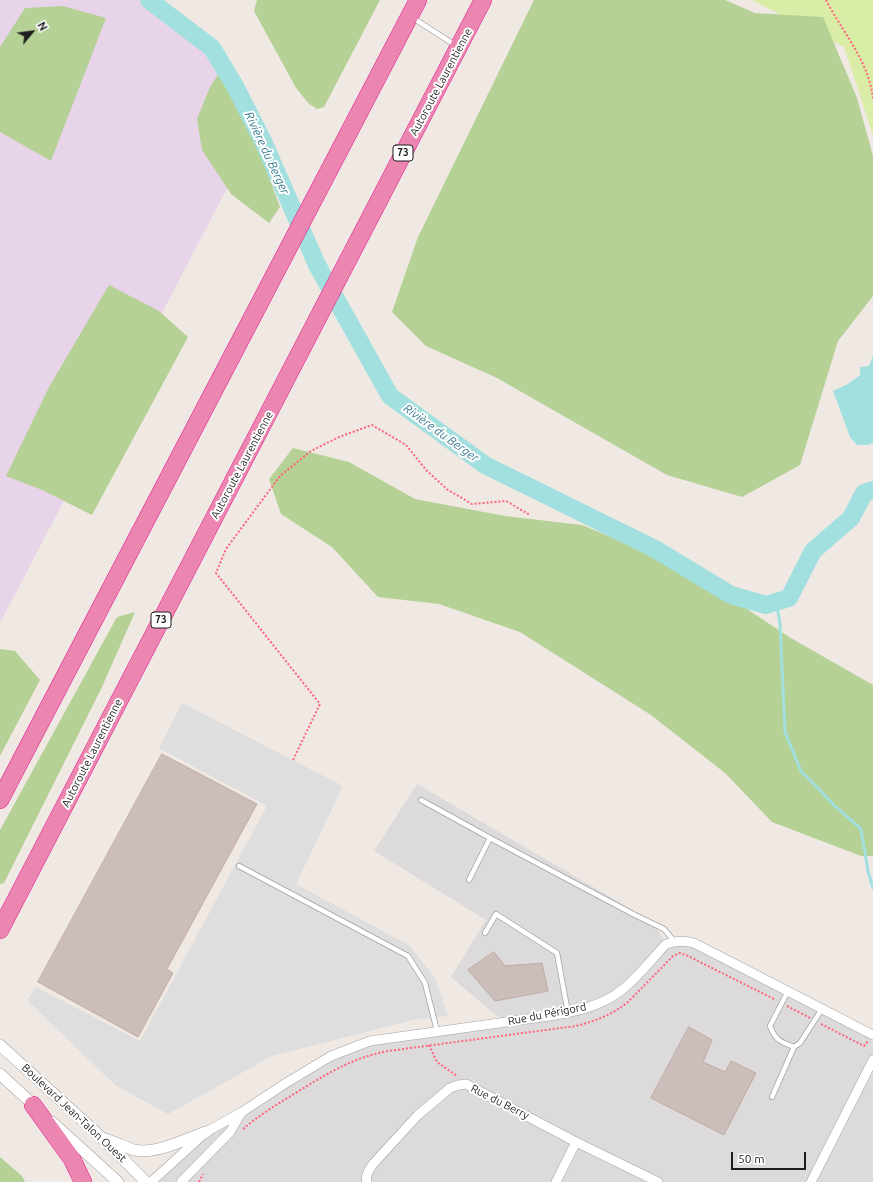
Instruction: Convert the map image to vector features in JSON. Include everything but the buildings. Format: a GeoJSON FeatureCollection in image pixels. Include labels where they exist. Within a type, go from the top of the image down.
{"type":"FeatureCollection","features":[{"type":"Feature","properties":{"kind":"highway"},"geometry":{"type":"LineString","coordinates":[[0,800],[418,0]]}},
{"type":"Feature","properties":{"kind":"highway","name":"Autoroute Laurentienne"},"geometry":{"type":"LineString","coordinates":[[0,930],[324,309],[458,47],[484,0]]}},
{"type":"Feature","properties":{"kind":"highway"},"geometry":{"type":"LineString","coordinates":[[33,1105],[72,1159],[83,1182]]}},
{"type":"Feature","properties":{"kind":"street"},"geometry":{"type":"LineString","coordinates":[[674,941],[684,940],[694,943],[873,1035]]}},
{"type":"Feature","properties":{"kind":"street","name":"Rue du Périgord"},"geometry":{"type":"LineString","coordinates":[[151,1182],[206,1132],[242,1112],[286,1082],[331,1056],[370,1041],[568,1013],[598,1003],[623,989],[666,944],[674,941]]}},
{"type":"Feature","properties":{"kind":"street","name":"Boulevard Jean-Talon Ouest"},"geometry":{"type":"LineString","coordinates":[[0,1045],[102,1138],[146,1182]]}},
{"type":"Feature","properties":{"kind":"street"},"geometry":{"type":"LineString","coordinates":[[811,1182],[873,1060]]}},
{"type":"Feature","properties":{"kind":"street","name":"Boulevard Jean-Talon Ouest"},"geometry":{"type":"LineString","coordinates":[[0,1074],[118,1182]]}},
{"type":"Feature","properties":{"kind":"street","name":"Rue du Berry"},"geometry":{"type":"LineString","coordinates":[[367,1182],[366,1178],[373,1164],[418,1115],[450,1088],[466,1084],[576,1142],[658,1182]]}},
{"type":"Feature","properties":{"kind":"street","name":"Rue du Périgord"},"geometry":{"type":"LineString","coordinates":[[182,1182],[230,1132],[242,1112]]}},
{"type":"Feature","properties":{"kind":"street"},"geometry":{"type":"LineString","coordinates":[[102,1138],[135,1150],[152,1150],[206,1132]]}},
{"type":"Feature","properties":{"kind":"street"},"geometry":{"type":"LineString","coordinates":[[556,1182],[576,1142]]}},
{"type":"Feature","properties":{"kind":"lane"},"geometry":{"type":"LineString","coordinates":[[410,16],[458,47]]}},
{"type":"Feature","properties":{"kind":"lane"},"geometry":{"type":"LineString","coordinates":[[421,800],[633,914],[664,929],[674,941]]}},
{"type":"Feature","properties":{"kind":"lane"},"geometry":{"type":"LineString","coordinates":[[469,880],[490,838]]}},
{"type":"Feature","properties":{"kind":"lane"},"geometry":{"type":"LineString","coordinates":[[239,866],[408,956],[425,983],[437,1031]]}},
{"type":"Feature","properties":{"kind":"lane"},"geometry":{"type":"LineString","coordinates":[[484,933],[496,914],[558,953],[568,1013]]}},
{"type":"Feature","properties":{"kind":"lane"},"geometry":{"type":"LineString","coordinates":[[788,991],[770,1026],[773,1035],[777,1039],[794,1047]]}},
{"type":"Feature","properties":{"kind":"lane"},"geometry":{"type":"LineString","coordinates":[[772,1097],[794,1047],[800,1043],[822,1009]]}},
{"type":"Feature","properties":{"kind":"path"},"geometry":{"type":"LineString","coordinates":[[826,0],[863,62],[870,81],[873,99]]}},
{"type":"Feature","properties":{"kind":"path"},"geometry":{"type":"LineString","coordinates":[[293,760],[320,704],[216,573],[226,549],[280,476],[311,451],[339,436],[372,425],[406,445],[427,471],[448,490],[472,504],[506,500],[530,515]]}},
{"type":"Feature","properties":{"kind":"path"},"geometry":{"type":"LineString","coordinates":[[241,1131],[251,1122],[272,1108],[328,1073],[364,1056],[576,1026],[594,1022],[624,1006],[673,956],[680,953],[864,1046],[873,1035]]}},
{"type":"Feature","properties":{"kind":"path"},"geometry":{"type":"LineString","coordinates":[[429,1046],[436,1062],[466,1084]]}},
{"type":"Feature","properties":{"kind":"path"},"geometry":{"type":"LineString","coordinates":[[199,1182],[204,1170]]}},
{"type":"Feature","properties":{"kind":"shaded area"},"geometry":{"type":"Polygon","coordinates":[[[0,0],[162,0],[223,55],[258,129],[0,623],[0,0]]]}},
{"type":"Feature","properties":{"kind":"shaded area"},"geometry":{"type":"Polygon","coordinates":[[[182,703],[343,786],[296,884],[410,946],[435,978],[448,1016],[413,1020],[272,1056],[168,1114],[115,1085],[27,1000],[36,987],[140,1041],[267,806],[159,748],[182,703]]]}},
{"type":"Feature","properties":{"kind":"shaded area"},"geometry":{"type":"Polygon","coordinates":[[[417,784],[653,922],[666,944],[684,940],[873,1035],[873,1182],[151,1182],[199,1137],[313,1067],[370,1041],[504,1022],[451,977],[486,920],[374,851],[417,784]]]}},
{"type":"Feature","properties":{"kind":"green space"},"geometry":{"type":"Polygon","coordinates":[[[257,0],[380,0],[324,107],[317,109],[309,104],[296,88],[254,11],[257,0]]]}},
{"type":"Feature","properties":{"kind":"green space"},"geometry":{"type":"Polygon","coordinates":[[[534,0],[725,0],[755,13],[823,17],[857,98],[873,156],[873,296],[838,341],[800,465],[742,497],[667,475],[497,378],[426,346],[392,312],[418,237],[534,0]]]}},
{"type":"Feature","properties":{"kind":"green space"},"geometry":{"type":"Polygon","coordinates":[[[752,0],[873,0],[873,135],[844,47],[752,0]]]}},
{"type":"Feature","properties":{"kind":"green space"},"geometry":{"type":"Polygon","coordinates":[[[63,6],[106,18],[51,161],[0,132],[0,47],[25,8],[63,6]]]}},
{"type":"Feature","properties":{"kind":"green space"},"geometry":{"type":"Polygon","coordinates":[[[219,73],[255,139],[280,207],[269,223],[231,194],[202,150],[197,119],[210,87],[219,73]]]}},
{"type":"Feature","properties":{"kind":"green space"},"geometry":{"type":"Polygon","coordinates":[[[109,285],[159,311],[188,337],[92,515],[42,490],[6,476],[49,387],[109,285]]]}},
{"type":"Feature","properties":{"kind":"green space"},"geometry":{"type":"Polygon","coordinates":[[[293,448],[349,462],[415,499],[505,516],[582,525],[684,567],[789,637],[873,685],[873,856],[861,856],[772,822],[725,773],[651,715],[520,632],[439,604],[378,597],[332,547],[281,514],[269,479],[293,448]]]}},
{"type":"Feature","properties":{"kind":"green space"},"geometry":{"type":"Polygon","coordinates":[[[135,612],[102,687],[4,883],[0,884],[0,830],[117,617],[135,612]]]}},
{"type":"Feature","properties":{"kind":"green space"},"geometry":{"type":"Polygon","coordinates":[[[0,649],[15,651],[40,680],[0,756],[0,649]]]}},
{"type":"Feature","properties":{"kind":"green space"},"geometry":{"type":"Polygon","coordinates":[[[0,1157],[22,1176],[25,1182],[0,1182],[0,1157]]]}},
{"type":"Feature","properties":{"kind":"water"},"geometry":{"type":"Polygon","coordinates":[[[873,355],[873,443],[868,445],[857,445],[850,437],[833,391],[848,384],[860,375],[860,367],[869,366],[873,355]]]}},
{"type":"Feature","properties":{"kind":"waterway","name":"Rivière du Berger"},"geometry":{"type":"LineString","coordinates":[[149,0],[212,48],[235,86],[263,141],[317,265],[390,396],[485,465],[655,549],[731,595],[766,605],[789,598],[813,551],[851,518],[864,493],[873,490]]}},
{"type":"Feature","properties":{"kind":"waterway"},"geometry":{"type":"LineString","coordinates":[[776,601],[780,623],[785,732],[801,771],[835,806],[861,829],[868,871],[873,888]]}}]}
